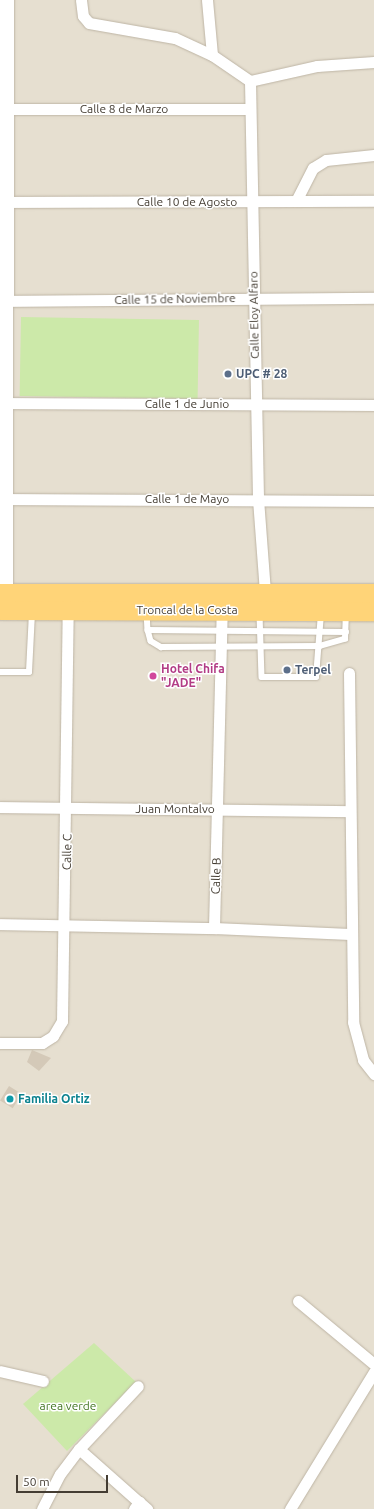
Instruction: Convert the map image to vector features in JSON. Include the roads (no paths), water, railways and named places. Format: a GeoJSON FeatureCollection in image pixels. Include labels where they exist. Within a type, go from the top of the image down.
{"type":"FeatureCollection","features":[{"type":"Feature","properties":{"kind":"highway","name":"Troncal de la Costa"},"geometry":{"type":"LineString","coordinates":[[2,599],[263,601],[374,594]]}},
{"type":"Feature","properties":{"kind":"highway","name":"Troncal de la Costa"},"geometry":{"type":"LineString","coordinates":[[2,599],[32,609],[222,610],[263,601],[321,611],[374,611]]}},
{"type":"Feature","properties":{"kind":"street"},"geometry":{"type":"LineString","coordinates":[[2,599],[3,109],[8,0]]}},
{"type":"Feature","properties":{"kind":"street"},"geometry":{"type":"LineString","coordinates":[[81,0],[83,16],[89,23],[175,38],[212,55],[250,82],[317,66],[374,62]]}},
{"type":"Feature","properties":{"kind":"street"},"geometry":{"type":"LineString","coordinates":[[207,0],[212,55]]}},
{"type":"Feature","properties":{"kind":"street","name":"Calle Eloy Alfaro"},"geometry":{"type":"LineString","coordinates":[[250,82],[249,109],[258,499],[263,601]]}},
{"type":"Feature","properties":{"kind":"street","name":"Calle 8 de Marzo"},"geometry":{"type":"LineString","coordinates":[[3,109],[249,109]]}},
{"type":"Feature","properties":{"kind":"street"},"geometry":{"type":"LineString","coordinates":[[296,201],[313,168],[326,160],[374,156]]}},
{"type":"Feature","properties":{"kind":"street","name":"Calle 10 de Agosto"},"geometry":{"type":"LineString","coordinates":[[3,202],[374,201]]}},
{"type":"Feature","properties":{"kind":"street","name":"Calle 15 de Noviembre"},"geometry":{"type":"LineString","coordinates":[[3,301],[374,298]]}},
{"type":"Feature","properties":{"kind":"street","name":"Calle 1 de Junio"},"geometry":{"type":"LineString","coordinates":[[3,403],[374,405]]}},
{"type":"Feature","properties":{"kind":"street","name":"Calle 1 de Mayo"},"geometry":{"type":"LineString","coordinates":[[2,499],[258,499],[374,501]]}},
{"type":"Feature","properties":{"kind":"street","name":"Calle C"},"geometry":{"type":"LineString","coordinates":[[0,1043],[42,1043],[59,1029],[65,924],[68,610]]}},
{"type":"Feature","properties":{"kind":"street","name":"Calle B"},"geometry":{"type":"LineString","coordinates":[[214,928],[222,610]]}},
{"type":"Feature","properties":{"kind":"street"},"geometry":{"type":"LineString","coordinates":[[349,673],[350,934],[356,1035],[363,1060],[374,1074]]}},
{"type":"Feature","properties":{"kind":"street","name":"Juan Montalvo"},"geometry":{"type":"LineString","coordinates":[[0,807],[67,810],[350,810]]}},
{"type":"Feature","properties":{"kind":"street"},"geometry":{"type":"LineString","coordinates":[[0,924],[65,924],[214,928],[350,934]]}},
{"type":"Feature","properties":{"kind":"street"},"geometry":{"type":"LineString","coordinates":[[298,1301],[374,1364]]}},
{"type":"Feature","properties":{"kind":"street"},"geometry":{"type":"LineString","coordinates":[[0,1371],[43,1381]]}},
{"type":"Feature","properties":{"kind":"street"},"geometry":{"type":"LineString","coordinates":[[290,1509],[374,1372]]}},
{"type":"Feature","properties":{"kind":"street"},"geometry":{"type":"LineString","coordinates":[[42,1509],[60,1474],[79,1449],[138,1386]]}},
{"type":"Feature","properties":{"kind":"street"},"geometry":{"type":"LineString","coordinates":[[79,1449],[140,1507]]}},
{"type":"Feature","properties":{"kind":"lane"},"geometry":{"type":"LineString","coordinates":[[263,601],[261,631],[262,677],[316,677],[320,646],[321,611]]}},
{"type":"Feature","properties":{"kind":"lane"},"geometry":{"type":"LineString","coordinates":[[0,672],[29,672],[32,609]]}},
{"type":"Feature","properties":{"kind":"lane"},"geometry":{"type":"LineString","coordinates":[[147,610],[148,630],[151,640],[158,646],[221,647],[320,646],[341,643],[346,632],[346,611]]}},
{"type":"Feature","properties":{"kind":"lane"},"geometry":{"type":"LineString","coordinates":[[148,630],[346,632]]}},
{"type":"Feature","properties":{"kind":"place","name":"UPC # 28"},"geometry":{"type":"Point","coordinates":[228,374]}},
{"type":"Feature","properties":{"kind":"place","name":"Terpel"},"geometry":{"type":"Point","coordinates":[287,670]}},
{"type":"Feature","properties":{"kind":"place","name":"Hotel Chifa \"JADE\""},"geometry":{"type":"Point","coordinates":[153,676]}},
{"type":"Feature","properties":{"kind":"place","name":"Familia Ortiz"},"geometry":{"type":"Point","coordinates":[10,1099]}},
{"type":"Feature","properties":{"kind":"park label","name":"area verde"},"geometry":{"type":"Point","coordinates":[68,1406]}}]}
